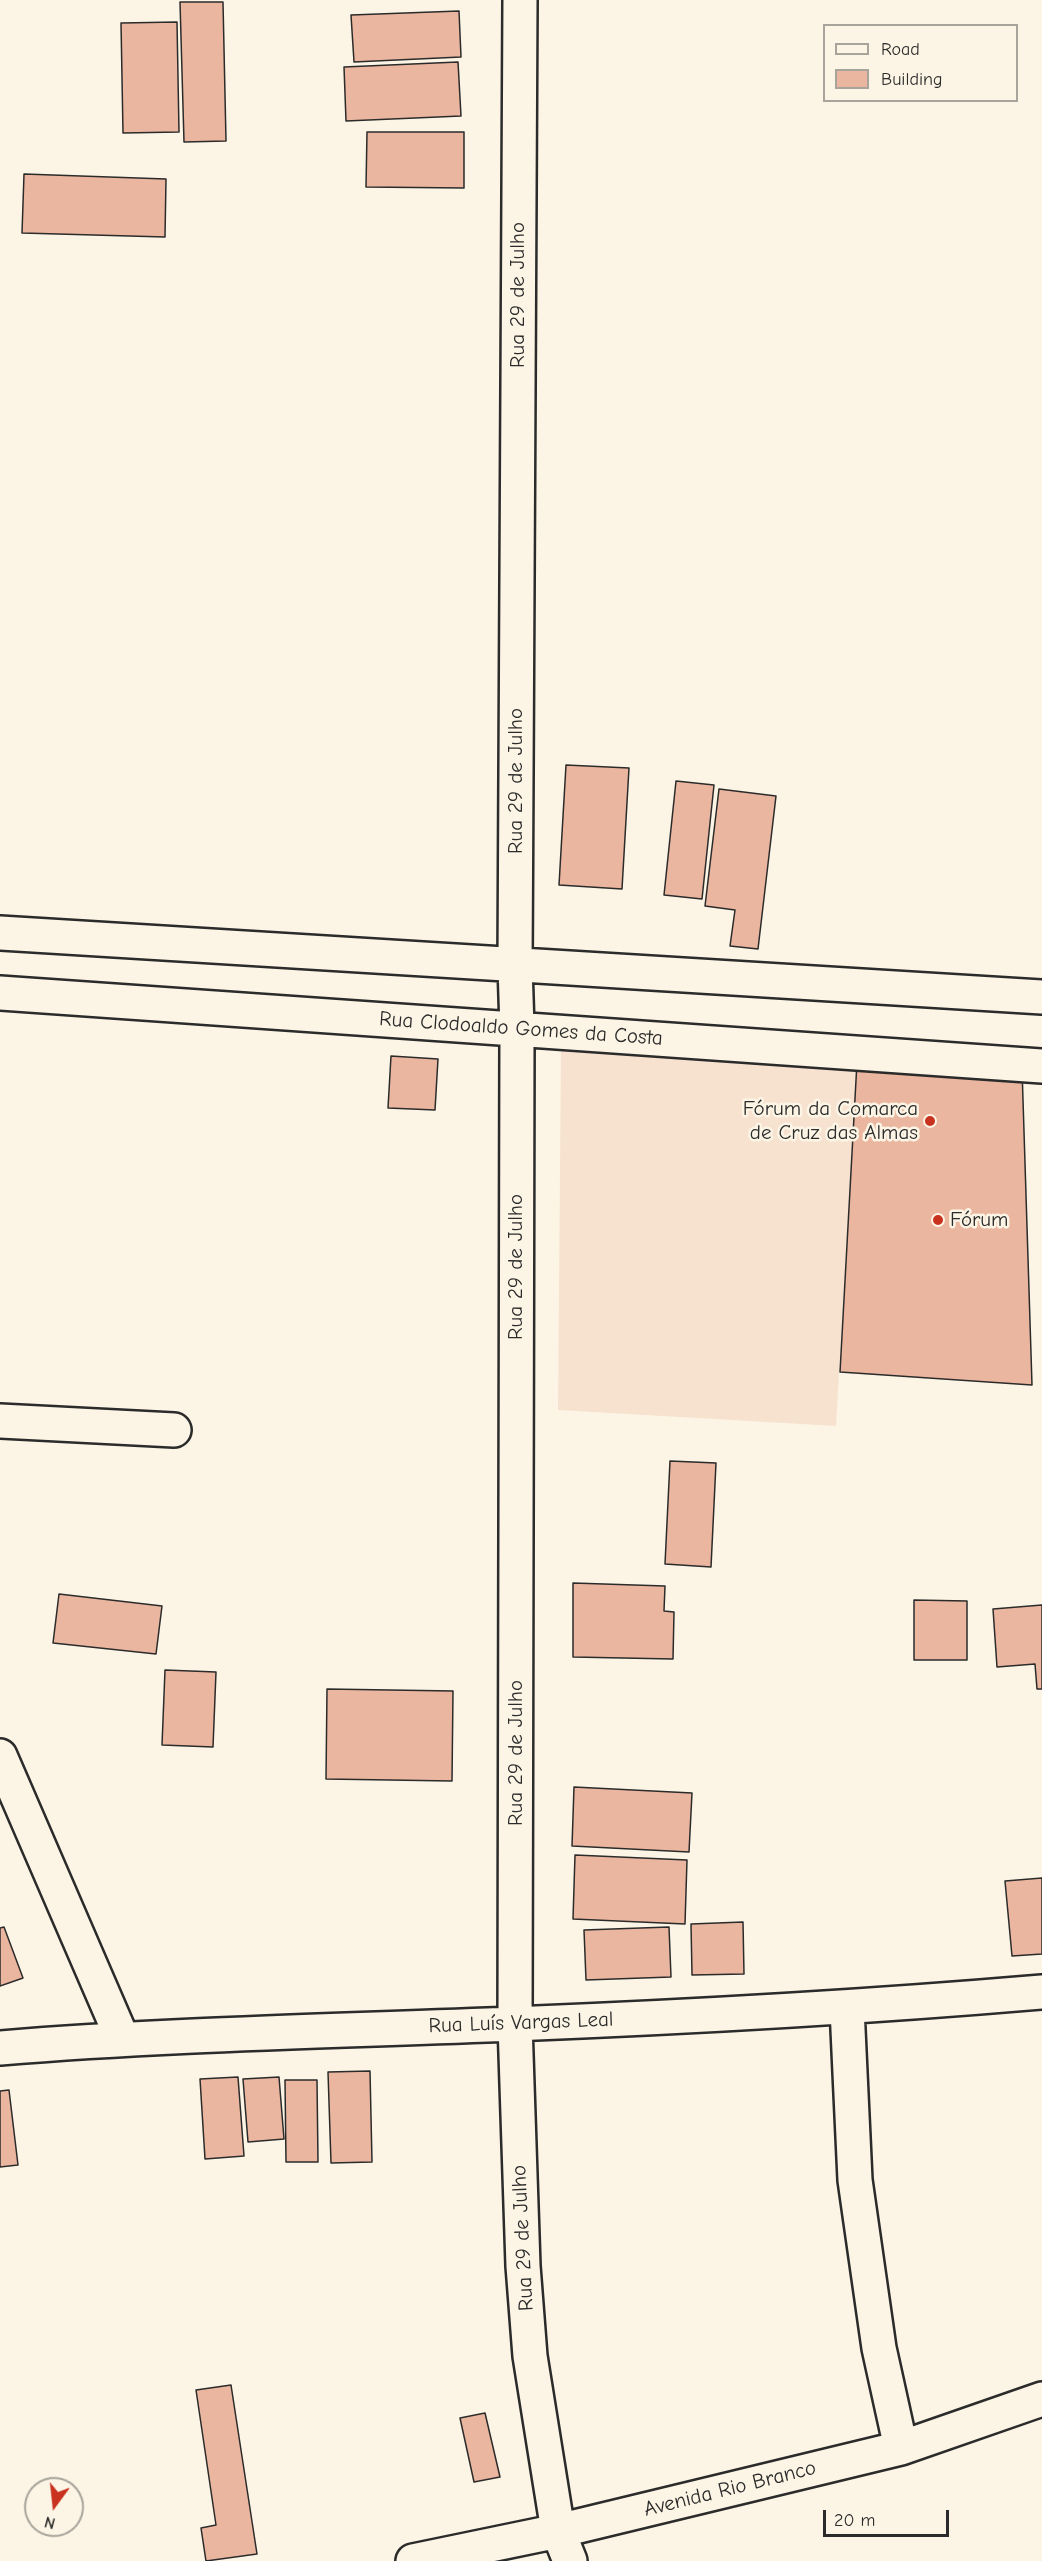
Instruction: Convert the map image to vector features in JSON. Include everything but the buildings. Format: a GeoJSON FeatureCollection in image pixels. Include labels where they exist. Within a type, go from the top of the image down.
{"type":"FeatureCollection","features":[{"type":"Feature","properties":{"kind":"street","name":"Rua 29 de Julho"},"geometry":{"type":"LineString","coordinates":[[520,0],[515,966],[517,1028],[515,2024],[523,2266],[529,2345],[558,2531],[570,2561]]}},
{"type":"Feature","properties":{"kind":"street"},"geometry":{"type":"LineString","coordinates":[[0,933],[1042,997]]}},
{"type":"Feature","properties":{"kind":"street","name":"Rua Clodoaldo Gomes da Costa"},"geometry":{"type":"LineString","coordinates":[[0,993],[1042,1066]]}},
{"type":"Feature","properties":{"kind":"street"},"geometry":{"type":"LineString","coordinates":[[0,1421],[174,1430]]}},
{"type":"Feature","properties":{"kind":"street"},"geometry":{"type":"LineString","coordinates":[[0,1756],[122,2038]]}},
{"type":"Feature","properties":{"kind":"street","name":"Rua Luís Vargas Leal"},"geometry":{"type":"LineString","coordinates":[[0,2048],[122,2038],[515,2024],[848,2008],[1042,1992]]}},
{"type":"Feature","properties":{"kind":"street"},"geometry":{"type":"LineString","coordinates":[[848,2008],[855,2180],[879,2348],[901,2448]]}},
{"type":"Feature","properties":{"kind":"street","name":"Avenida Rio Branco"},"geometry":{"type":"LineString","coordinates":[[413,2561],[558,2531],[901,2448],[1042,2399]]}},
{"type":"Feature","properties":{"kind":"shaded area"},"geometry":{"type":"Polygon","coordinates":[[[561,1048],[857,1062],[836,1426],[558,1410],[561,1048]]]}},
{"type":"Feature","properties":{"kind":"place","name":"Fórum da Comarca de Cruz das Almas"},"geometry":{"type":"Point","coordinates":[930,1121]}},
{"type":"Feature","properties":{"kind":"place","name":"Fórum"},"geometry":{"type":"Point","coordinates":[938,1220]}}]}
